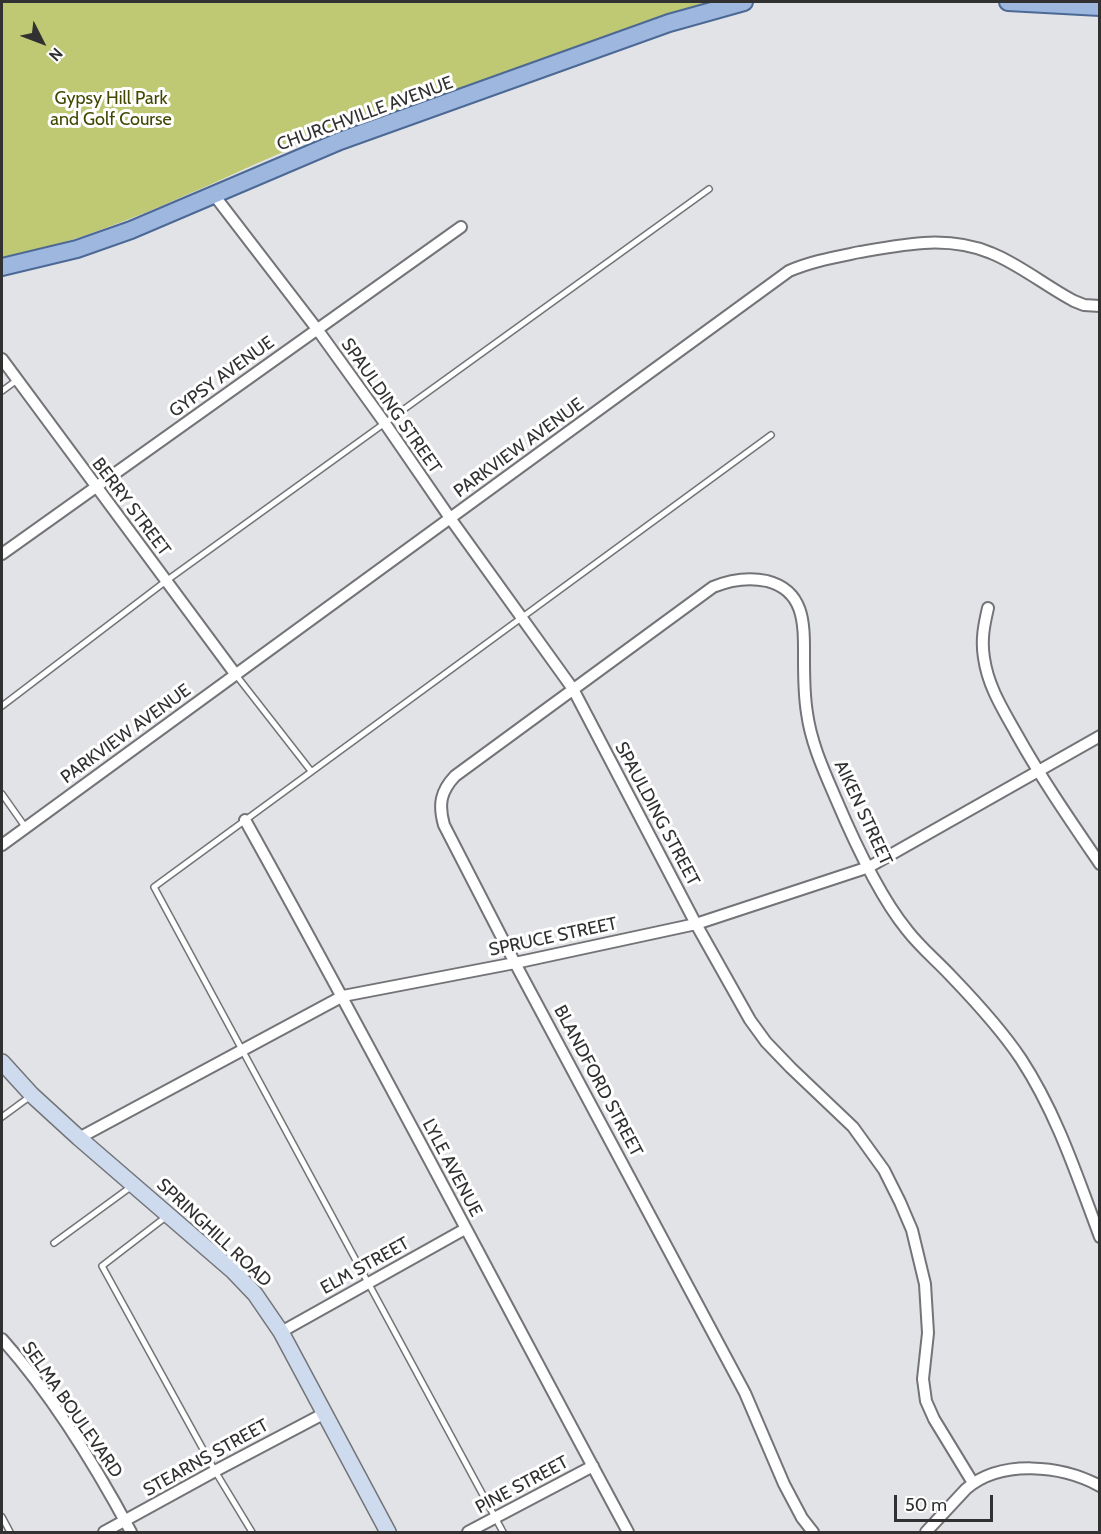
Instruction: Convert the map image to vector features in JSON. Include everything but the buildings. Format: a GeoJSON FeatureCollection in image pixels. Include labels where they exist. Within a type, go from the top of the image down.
{"type":"FeatureCollection","features":[{"type":"Feature","properties":{"kind":"main road","name":"CHURCHVILLE AVENUE"},"geometry":{"type":"LineString","coordinates":[[2,267],[77,249],[131,230],[340,141],[669,23],[744,2]]}},
{"type":"Feature","properties":{"kind":"main road"},"geometry":{"type":"LineString","coordinates":[[1008,2],[1100,6]]}},
{"type":"Feature","properties":{"kind":"street","name":"SPAULDING STREET"},"geometry":{"type":"LineString","coordinates":[[214,195],[384,422],[573,689],[696,924],[759,1033],[791,1068],[853,1127],[878,1160],[912,1230],[925,1284],[928,1320],[923,1379],[926,1401],[934,1419],[973,1483]]}},
{"type":"Feature","properties":{"kind":"street","name":"GYPSY AVENUE"},"geometry":{"type":"LineString","coordinates":[[2,554],[461,227]]}},
{"type":"Feature","properties":{"kind":"street","name":"PARKVIEW AVENUE"},"geometry":{"type":"LineString","coordinates":[[2,845],[789,271],[804,265],[895,246],[921,242],[950,242],[992,253],[1074,301],[1084,305],[1100,306]]}},
{"type":"Feature","properties":{"kind":"street","name":"BERRY STREET"},"geometry":{"type":"LineString","coordinates":[[2,359],[236,675]]}},
{"type":"Feature","properties":{"kind":"street","name":"AIKEN STREET"},"geometry":{"type":"LineString","coordinates":[[573,689],[713,587],[748,579],[763,580],[780,587],[795,600],[804,621],[805,700],[813,743],[837,801],[869,867],[906,929],[989,1018],[1033,1079],[1061,1133],[1100,1237]]}},
{"type":"Feature","properties":{"kind":"street"},"geometry":{"type":"LineString","coordinates":[[988,608],[982,642],[987,675],[993,692],[1038,771],[1100,864]]}},
{"type":"Feature","properties":{"kind":"street","name":"BLANDFORD STREET"},"geometry":{"type":"LineString","coordinates":[[573,689],[455,776],[447,785],[440,801],[444,825],[515,963],[590,1099],[745,1393],[784,1484],[802,1518],[813,1533]]}},
{"type":"Feature","properties":{"kind":"street","name":"SPRUCE STREET"},"geometry":{"type":"LineString","coordinates":[[79,1138],[242,1048],[343,996],[515,963],[696,924],[869,867],[1100,736]]}},
{"type":"Feature","properties":{"kind":"street","name":"LYLE AVENUE"},"geometry":{"type":"LineString","coordinates":[[245,820],[343,996],[628,1533]]}},
{"type":"Feature","properties":{"kind":"street","name":"SPRINGHILL ROAD"},"geometry":{"type":"LineString","coordinates":[[2,1062],[32,1095],[79,1138],[250,1288],[281,1332],[388,1533]]}},
{"type":"Feature","properties":{"kind":"street","name":"ELM STREET"},"geometry":{"type":"LineString","coordinates":[[281,1332],[465,1229]]}},
{"type":"Feature","properties":{"kind":"street","name":"SELMA BOULEVARD"},"geometry":{"type":"LineString","coordinates":[[2,1340],[63,1421],[105,1484],[131,1533]]}},
{"type":"Feature","properties":{"kind":"street","name":"STEARNS STREET"},"geometry":{"type":"LineString","coordinates":[[104,1533],[325,1413]]}},
{"type":"Feature","properties":{"kind":"street","name":"PINE STREET"},"geometry":{"type":"LineString","coordinates":[[468,1533],[592,1466]]}},
{"type":"Feature","properties":{"kind":"street"},"geometry":{"type":"LineString","coordinates":[[926,1533],[959,1495],[973,1483],[1002,1472],[1044,1470],[1070,1473],[1100,1486]]}},
{"type":"Feature","properties":{"kind":"lane"},"geometry":{"type":"LineString","coordinates":[[2,706],[166,580],[709,189]]}},
{"type":"Feature","properties":{"kind":"lane"},"geometry":{"type":"LineString","coordinates":[[2,391],[17,380]]}},
{"type":"Feature","properties":{"kind":"lane"},"geometry":{"type":"LineString","coordinates":[[503,1533],[154,887],[771,435]]}},
{"type":"Feature","properties":{"kind":"lane"},"geometry":{"type":"LineString","coordinates":[[236,675],[311,771]]}},
{"type":"Feature","properties":{"kind":"lane"},"geometry":{"type":"LineString","coordinates":[[2,795],[26,828]]}},
{"type":"Feature","properties":{"kind":"lane"},"geometry":{"type":"LineString","coordinates":[[2,1117],[32,1095]]}},
{"type":"Feature","properties":{"kind":"lane"},"geometry":{"type":"LineString","coordinates":[[54,1243],[134,1185]]}},
{"type":"Feature","properties":{"kind":"lane"},"geometry":{"type":"LineString","coordinates":[[169,1215],[102,1266],[215,1471],[252,1533]]}},
{"type":"Feature","properties":{"kind":"lane"},"geometry":{"type":"LineString","coordinates":[[2,1517],[10,1533]]}},
{"type":"Feature","properties":{"kind":"green space","name":"Gypsy Hill Park and Golf Course"},"geometry":{"type":"Polygon","coordinates":[[[2,2],[723,2],[672,14],[321,136],[124,221],[84,236],[2,258],[2,2]]]}}]}
